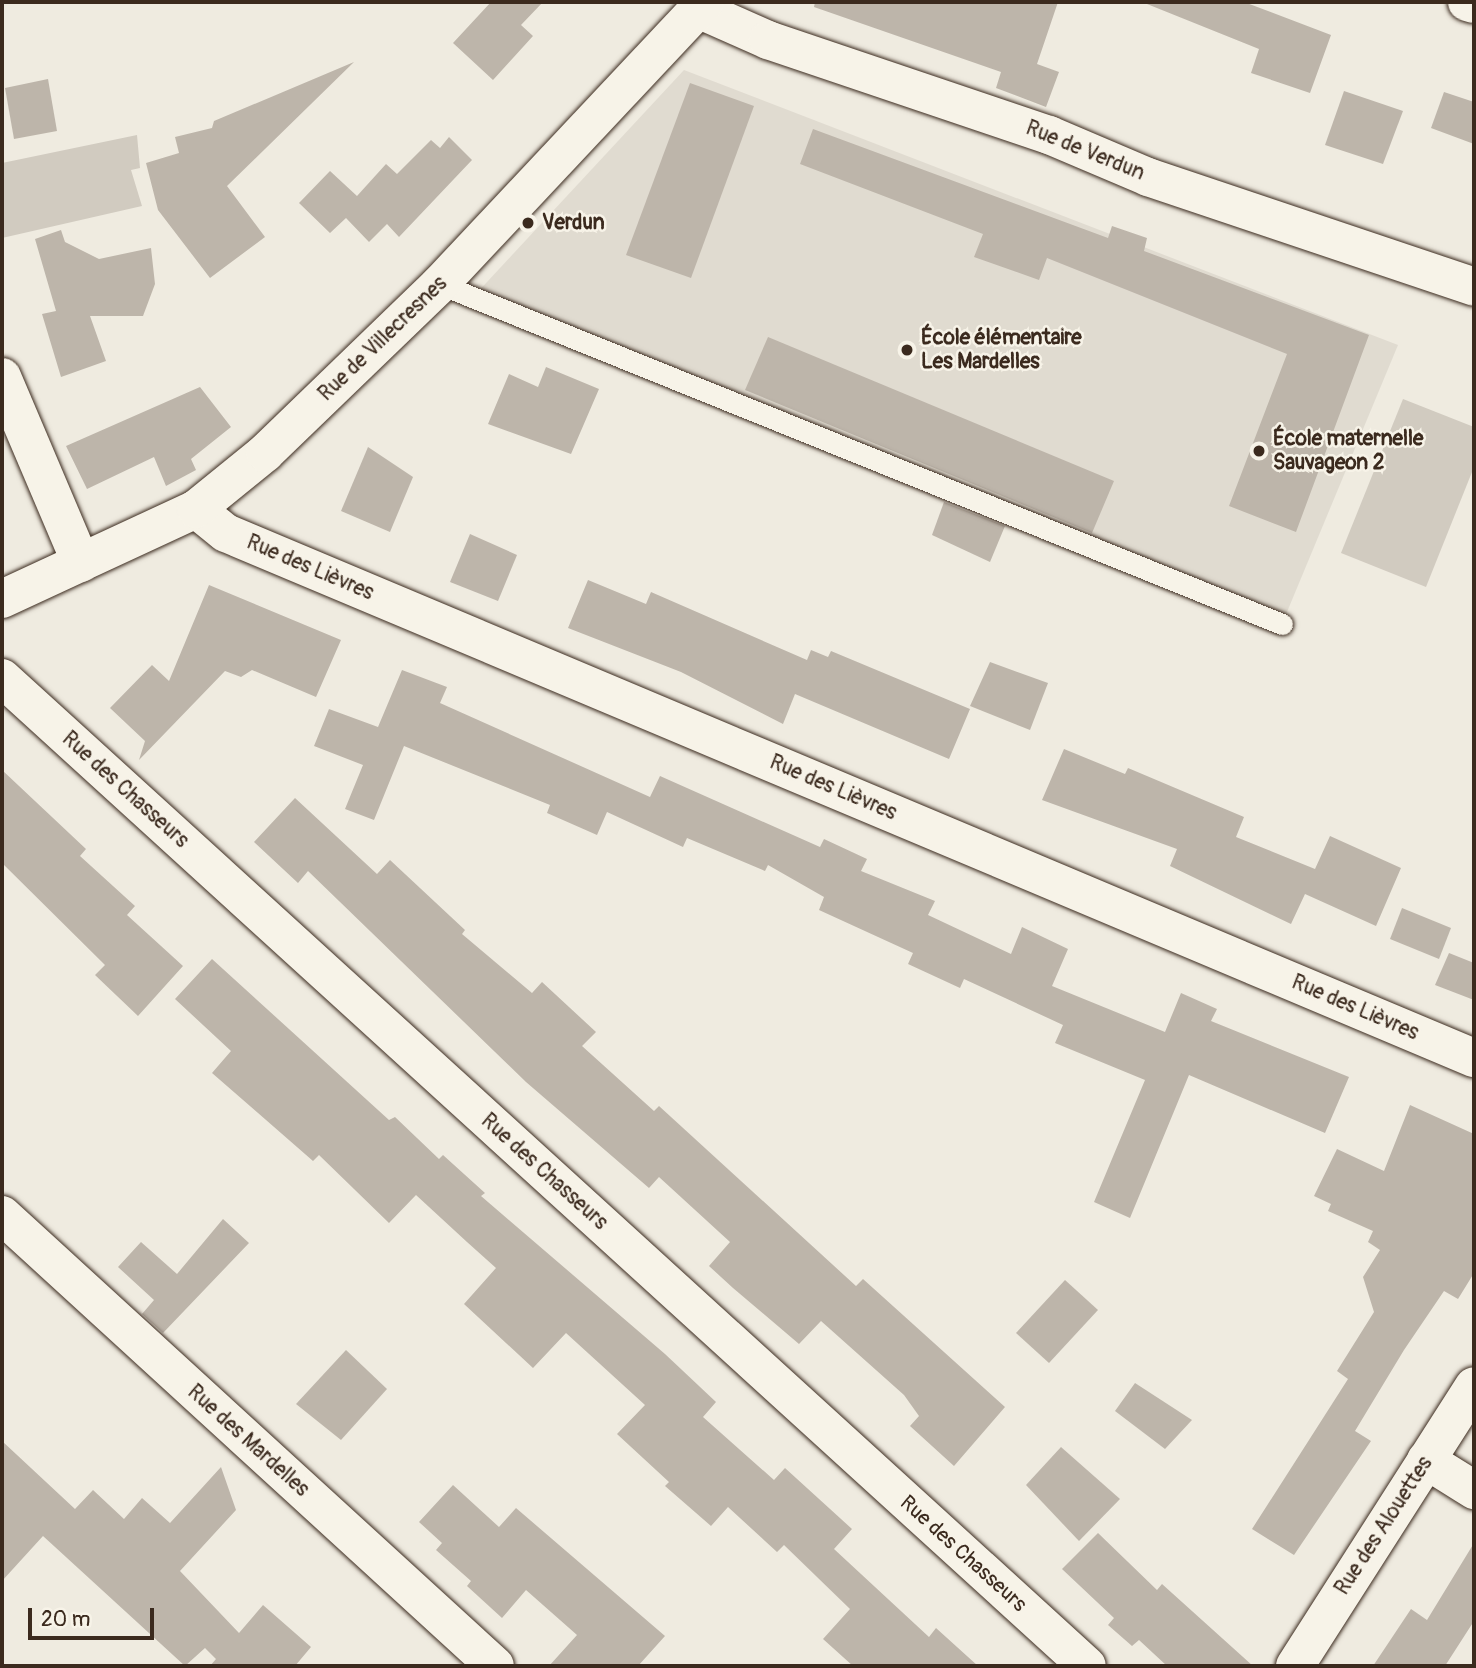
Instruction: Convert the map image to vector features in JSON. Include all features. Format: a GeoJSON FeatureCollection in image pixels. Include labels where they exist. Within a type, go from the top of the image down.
{"type":"FeatureCollection","features":[{"type":"Feature","properties":{"kind":"street"},"geometry":{"type":"LineString","coordinates":[[1467,2],[1474,4]]}},
{"type":"Feature","properties":{"kind":"street","name":"Rue de Villecresnes"},"geometry":{"type":"LineString","coordinates":[[2,599],[196,509],[265,453],[440,284],[701,6]]}},
{"type":"Feature","properties":{"kind":"street","name":"Rue de Verdun"},"geometry":{"type":"LineString","coordinates":[[701,6],[768,40],[1049,135],[1148,177],[1474,287]]}},
{"type":"Feature","properties":{"kind":"street"},"geometry":{"type":"LineString","coordinates":[[2,377],[81,563]]}},
{"type":"Feature","properties":{"kind":"street","name":"Rue des Lièvres"},"geometry":{"type":"LineString","coordinates":[[196,509],[226,533],[1474,1058]]}},
{"type":"Feature","properties":{"kind":"street","name":"Rue des Chasseurs"},"geometry":{"type":"LineString","coordinates":[[2,678],[1087,1666]]}},
{"type":"Feature","properties":{"kind":"street","name":"Rue des Mardelles"},"geometry":{"type":"LineString","coordinates":[[2,1215],[495,1666]]}},
{"type":"Feature","properties":{"kind":"street","name":"Rue des Alouettes"},"geometry":{"type":"LineString","coordinates":[[1295,1666],[1474,1386]]}},
{"type":"Feature","properties":{"kind":"street"},"geometry":{"type":"LineString","coordinates":[[1426,1460],[1474,1490]]}},
{"type":"Feature","properties":{"kind":"lane"},"geometry":{"type":"LineString","coordinates":[[440,284],[1282,624]]}},
{"type":"Feature","properties":{"kind":"shaded area","name":"École élémentaire Les Mardelles"},"geometry":{"type":"Polygon","coordinates":[[[684,70],[1398,345],[1282,624],[474,296],[684,70]]]}},
{"type":"Feature","properties":{"kind":"shaded area"},"geometry":{"type":"Polygon","coordinates":[[[137,135],[140,168],[131,170],[142,206],[2,238],[2,163],[137,135]]]}},
{"type":"Feature","properties":{"kind":"shaded area"},"geometry":{"type":"Polygon","coordinates":[[[1403,399],[1474,427],[1474,467],[1426,587],[1341,553],[1403,399]]]}},
{"type":"Feature","properties":{"kind":"building"},"geometry":{"type":"Polygon","coordinates":[[[491,2],[543,2],[521,25],[533,36],[493,80],[453,43],[491,2]]]}},
{"type":"Feature","properties":{"kind":"building"},"geometry":{"type":"Polygon","coordinates":[[[815,2],[1058,2],[1037,64],[1059,72],[1046,107],[996,88],[1001,72],[814,7],[815,2]]]}},
{"type":"Feature","properties":{"kind":"building"},"geometry":{"type":"Polygon","coordinates":[[[1142,2],[1244,2],[1331,35],[1310,93],[1251,73],[1259,49],[1142,2]]]}},
{"type":"Feature","properties":{"kind":"building"},"geometry":{"type":"Polygon","coordinates":[[[354,62],[227,186],[265,237],[210,278],[158,210],[146,163],[179,153],[175,137],[212,128],[214,121],[354,62]]]}},
{"type":"Feature","properties":{"kind":"building"},"geometry":{"type":"Polygon","coordinates":[[[48,79],[57,131],[14,139],[5,88],[48,79]]]}},
{"type":"Feature","properties":{"kind":"building"},"geometry":{"type":"Polygon","coordinates":[[[690,83],[754,106],[691,278],[626,255],[690,83]]]}},
{"type":"Feature","properties":{"kind":"building"},"geometry":{"type":"Polygon","coordinates":[[[1344,91],[1403,111],[1383,164],[1325,145],[1344,91]]]}},
{"type":"Feature","properties":{"kind":"building"},"geometry":{"type":"Polygon","coordinates":[[[1444,92],[1474,102],[1474,144],[1431,128],[1444,92]]]}},
{"type":"Feature","properties":{"kind":"building"},"geometry":{"type":"Polygon","coordinates":[[[813,129],[1108,238],[1112,226],[1147,238],[1144,251],[1369,335],[1296,532],[1229,506],[1287,354],[1047,258],[1039,280],[974,257],[983,234],[800,164],[813,129]]]}},
{"type":"Feature","properties":{"kind":"building"},"geometry":{"type":"Polygon","coordinates":[[[449,137],[472,160],[399,237],[387,224],[369,242],[346,218],[330,233],[299,203],[330,171],[357,196],[386,164],[397,174],[431,140],[440,148],[449,137]]]}},
{"type":"Feature","properties":{"kind":"building"},"geometry":{"type":"Polygon","coordinates":[[[61,230],[65,242],[99,259],[151,248],[155,284],[143,316],[90,316],[106,361],[61,377],[42,314],[56,311],[35,239],[61,230]]]}},
{"type":"Feature","properties":{"kind":"building"},"geometry":{"type":"Polygon","coordinates":[[[768,337],[1114,481],[1092,533],[745,390],[768,337]]]}},
{"type":"Feature","properties":{"kind":"building"},"geometry":{"type":"Polygon","coordinates":[[[546,367],[599,389],[571,454],[488,424],[509,374],[538,387],[546,367]]]}},
{"type":"Feature","properties":{"kind":"building"},"geometry":{"type":"Polygon","coordinates":[[[200,387],[231,427],[191,459],[196,470],[166,486],[154,457],[87,489],[66,446],[200,387]]]}},
{"type":"Feature","properties":{"kind":"building"},"geometry":{"type":"Polygon","coordinates":[[[368,447],[413,477],[390,532],[341,511],[368,447]]]}},
{"type":"Feature","properties":{"kind":"building"},"geometry":{"type":"Polygon","coordinates":[[[944,502],[1005,526],[990,562],[932,535],[944,502]]]}},
{"type":"Feature","properties":{"kind":"building"},"geometry":{"type":"Polygon","coordinates":[[[470,534],[517,555],[498,601],[450,582],[470,534]]]}},
{"type":"Feature","properties":{"kind":"building"},"geometry":{"type":"Polygon","coordinates":[[[588,580],[646,604],[651,592],[807,660],[811,650],[828,657],[831,651],[970,709],[949,759],[795,694],[783,724],[681,672],[568,628],[588,580]]]}},
{"type":"Feature","properties":{"kind":"building"},"geometry":{"type":"Polygon","coordinates":[[[209,585],[341,640],[316,697],[252,670],[241,677],[225,671],[139,760],[145,741],[110,708],[152,665],[169,681],[209,585]]]}},
{"type":"Feature","properties":{"kind":"building"},"geometry":{"type":"Polygon","coordinates":[[[990,662],[1048,683],[1030,730],[970,706],[990,662]]]}},
{"type":"Feature","properties":{"kind":"building"},"geometry":{"type":"Polygon","coordinates":[[[402,670],[447,687],[440,703],[650,797],[660,776],[820,847],[824,839],[867,859],[861,871],[935,901],[928,915],[1011,954],[1022,927],[1068,949],[1052,986],[1165,1032],[1181,993],[1217,1009],[1211,1021],[1349,1077],[1325,1133],[1189,1075],[1130,1218],[1094,1202],[1145,1080],[1055,1043],[1063,1025],[964,979],[960,988],[908,964],[913,953],[819,910],[824,897],[768,865],[765,871],[687,838],[683,847],[607,812],[597,835],[547,813],[550,805],[404,746],[374,820],[345,809],[363,765],[314,746],[329,709],[378,727],[402,670]]]}},
{"type":"Feature","properties":{"kind":"building"},"geometry":{"type":"Polygon","coordinates":[[[1064,749],[1125,774],[1128,768],[1244,817],[1236,837],[1315,869],[1330,836],[1401,868],[1376,926],[1305,894],[1291,924],[1170,866],[1177,849],[1042,800],[1064,749]]]}},
{"type":"Feature","properties":{"kind":"building"},"geometry":{"type":"Polygon","coordinates":[[[2,770],[86,849],[80,856],[135,906],[127,915],[183,966],[138,1016],[95,975],[105,965],[2,863],[2,770]]]}},
{"type":"Feature","properties":{"kind":"building"},"geometry":{"type":"Polygon","coordinates":[[[295,798],[377,874],[390,860],[465,930],[462,934],[532,993],[542,982],[596,1032],[582,1046],[654,1111],[659,1106],[856,1286],[863,1279],[1005,1407],[954,1466],[910,1426],[919,1416],[904,1395],[821,1321],[799,1344],[709,1266],[730,1242],[659,1177],[649,1188],[526,1082],[308,871],[298,883],[254,842],[295,798]]]}},
{"type":"Feature","properties":{"kind":"building"},"geometry":{"type":"Polygon","coordinates":[[[1402,908],[1451,928],[1439,959],[1390,939],[1402,908]]]}},
{"type":"Feature","properties":{"kind":"building"},"geometry":{"type":"Polygon","coordinates":[[[1449,953],[1474,963],[1474,1000],[1435,985],[1449,953]]]}},
{"type":"Feature","properties":{"kind":"building"},"geometry":{"type":"Polygon","coordinates":[[[212,959],[389,1120],[395,1117],[439,1159],[443,1155],[485,1193],[481,1196],[665,1354],[716,1402],[703,1417],[774,1480],[785,1468],[852,1529],[834,1549],[929,1637],[936,1628],[978,1666],[853,1666],[823,1639],[850,1609],[784,1545],[777,1552],[728,1507],[711,1526],[665,1486],[669,1482],[617,1434],[645,1405],[566,1333],[533,1368],[464,1304],[496,1268],[416,1195],[389,1223],[319,1155],[313,1161],[212,1073],[231,1051],[175,999],[212,959]]]}},
{"type":"Feature","properties":{"kind":"building"},"geometry":{"type":"Polygon","coordinates":[[[1410,1105],[1474,1134],[1474,1273],[1458,1299],[1444,1291],[1404,1350],[1355,1431],[1371,1441],[1294,1555],[1252,1529],[1348,1379],[1337,1371],[1374,1312],[1363,1277],[1380,1250],[1368,1242],[1373,1231],[1328,1211],[1331,1204],[1314,1196],[1337,1149],[1384,1171],[1410,1105]]]}},
{"type":"Feature","properties":{"kind":"building"},"geometry":{"type":"Polygon","coordinates":[[[223,1219],[249,1243],[163,1333],[142,1314],[154,1300],[118,1267],[141,1242],[177,1274],[223,1219]]]}},
{"type":"Feature","properties":{"kind":"building"},"geometry":{"type":"Polygon","coordinates":[[[1065,1280],[1098,1310],[1049,1363],[1016,1333],[1065,1280]]]}},
{"type":"Feature","properties":{"kind":"building"},"geometry":{"type":"Polygon","coordinates":[[[346,1350],[387,1389],[341,1440],[296,1404],[346,1350]]]}},
{"type":"Feature","properties":{"kind":"building"},"geometry":{"type":"Polygon","coordinates":[[[1135,1383],[1192,1420],[1165,1449],[1115,1411],[1135,1383]]]}},
{"type":"Feature","properties":{"kind":"building"},"geometry":{"type":"Polygon","coordinates":[[[2,1441],[75,1509],[93,1490],[124,1519],[142,1498],[170,1523],[221,1467],[236,1510],[180,1571],[239,1633],[263,1605],[311,1647],[295,1666],[210,1666],[216,1659],[205,1648],[185,1666],[43,1536],[2,1581],[2,1441]]]}},
{"type":"Feature","properties":{"kind":"building"},"geometry":{"type":"Polygon","coordinates":[[[1061,1447],[1120,1499],[1079,1541],[1026,1485],[1061,1447]]]}},
{"type":"Feature","properties":{"kind":"building"},"geometry":{"type":"Polygon","coordinates":[[[453,1485],[499,1527],[516,1508],[665,1636],[638,1666],[549,1666],[577,1635],[526,1590],[502,1618],[467,1586],[471,1581],[436,1550],[442,1543],[419,1522],[453,1485]]]}},
{"type":"Feature","properties":{"kind":"building"},"geometry":{"type":"Polygon","coordinates":[[[1098,1533],[1157,1590],[1162,1584],[1253,1666],[1167,1666],[1139,1640],[1132,1646],[1108,1625],[1114,1618],[1062,1569],[1098,1533]]]}},
{"type":"Feature","properties":{"kind":"building"},"geometry":{"type":"Polygon","coordinates":[[[1474,1543],[1474,1621],[1445,1666],[1373,1666],[1411,1609],[1427,1620],[1474,1543]]]}},
{"type":"Feature","properties":{"kind":"place","name":"Verdun"},"geometry":{"type":"Point","coordinates":[528,223]}},
{"type":"Feature","properties":{"kind":"place","name":"École élémentaire Les Mardelles"},"geometry":{"type":"Point","coordinates":[907,350]}},
{"type":"Feature","properties":{"kind":"place","name":"École maternelle Sauvageon 2"},"geometry":{"type":"Point","coordinates":[1259,451]}}]}
